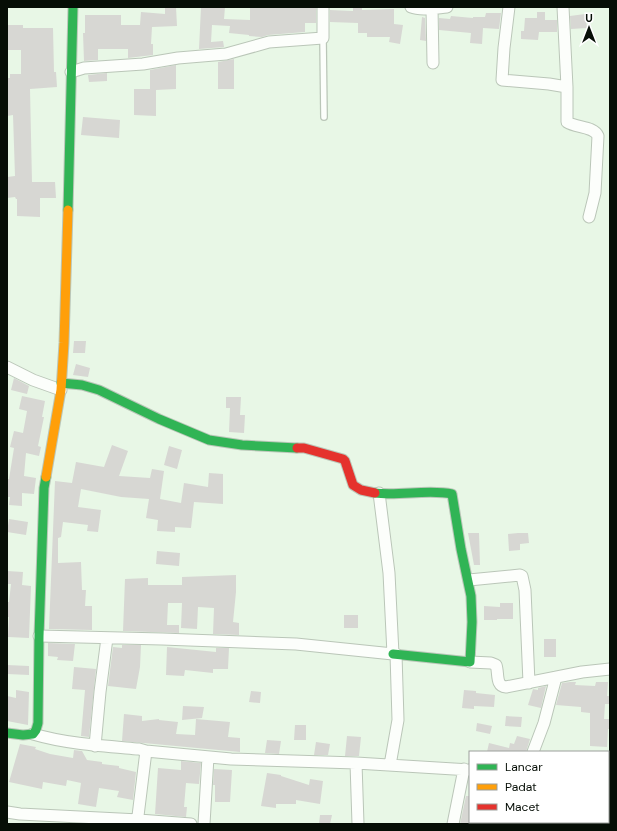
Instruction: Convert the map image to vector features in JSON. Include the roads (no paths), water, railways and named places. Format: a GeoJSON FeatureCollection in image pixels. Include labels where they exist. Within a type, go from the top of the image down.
{"type":"FeatureCollection","features":[{"type":"Feature","properties":{"kind":"street"},"geometry":{"type":"LineString","coordinates":[[32,734],[36,730],[38,723],[39,636],[44,488],[61,387],[73,7]]}},
{"type":"Feature","properties":{"kind":"street"},"geometry":{"type":"LineString","coordinates":[[71,72],[84,68],[143,64],[178,58],[226,54],[269,42],[323,38],[323,7]]}},
{"type":"Feature","properties":{"kind":"street"},"geometry":{"type":"LineString","coordinates":[[411,7],[447,7]]}},
{"type":"Feature","properties":{"kind":"street"},"geometry":{"type":"LineString","coordinates":[[509,7],[502,80],[567,87]]}},
{"type":"Feature","properties":{"kind":"street"},"geometry":{"type":"LineString","coordinates":[[563,7],[567,87],[567,122],[575,126],[595,131],[598,136],[595,193],[589,217]]}},
{"type":"Feature","properties":{"kind":"street"},"geometry":{"type":"LineString","coordinates":[[432,8],[432,63]]}},
{"type":"Feature","properties":{"kind":"street"},"geometry":{"type":"LineString","coordinates":[[7,367],[34,380],[61,387],[82,385],[99,390],[159,419],[210,440],[242,445],[300,447],[343,459],[353,485],[361,490],[379,494],[422,492],[452,494],[460,549],[469,580],[472,606],[470,662]]}},
{"type":"Feature","properties":{"kind":"street"},"geometry":{"type":"LineString","coordinates":[[379,494],[389,573],[398,720],[390,765]]}},
{"type":"Feature","properties":{"kind":"street"},"geometry":{"type":"LineString","coordinates":[[469,580],[522,576],[525,590],[529,683]]}},
{"type":"Feature","properties":{"kind":"street"},"geometry":{"type":"LineString","coordinates":[[39,636],[296,644],[443,660],[491,663],[496,665],[498,683],[502,687],[582,672],[610,669]]}},
{"type":"Feature","properties":{"kind":"street"},"geometry":{"type":"LineString","coordinates":[[95,746],[107,638]]}},
{"type":"Feature","properties":{"kind":"street"},"geometry":{"type":"LineString","coordinates":[[533,751],[544,724],[556,677]]}},
{"type":"Feature","properties":{"kind":"street"},"geometry":{"type":"LineString","coordinates":[[7,733],[23,735],[32,734],[95,746],[139,749],[146,751],[231,759],[356,763],[467,770],[453,824]]}},
{"type":"Feature","properties":{"kind":"street"},"geometry":{"type":"LineString","coordinates":[[138,822],[146,751]]}},
{"type":"Feature","properties":{"kind":"street"},"geometry":{"type":"LineString","coordinates":[[204,824],[208,757]]}},
{"type":"Feature","properties":{"kind":"street"},"geometry":{"type":"LineString","coordinates":[[356,763],[358,824]]}},
{"type":"Feature","properties":{"kind":"street"},"geometry":{"type":"LineString","coordinates":[[7,812],[138,822],[191,824]]}},
{"type":"Feature","properties":{"kind":"lane"},"geometry":{"type":"LineString","coordinates":[[323,38],[324,117]]}}]}
